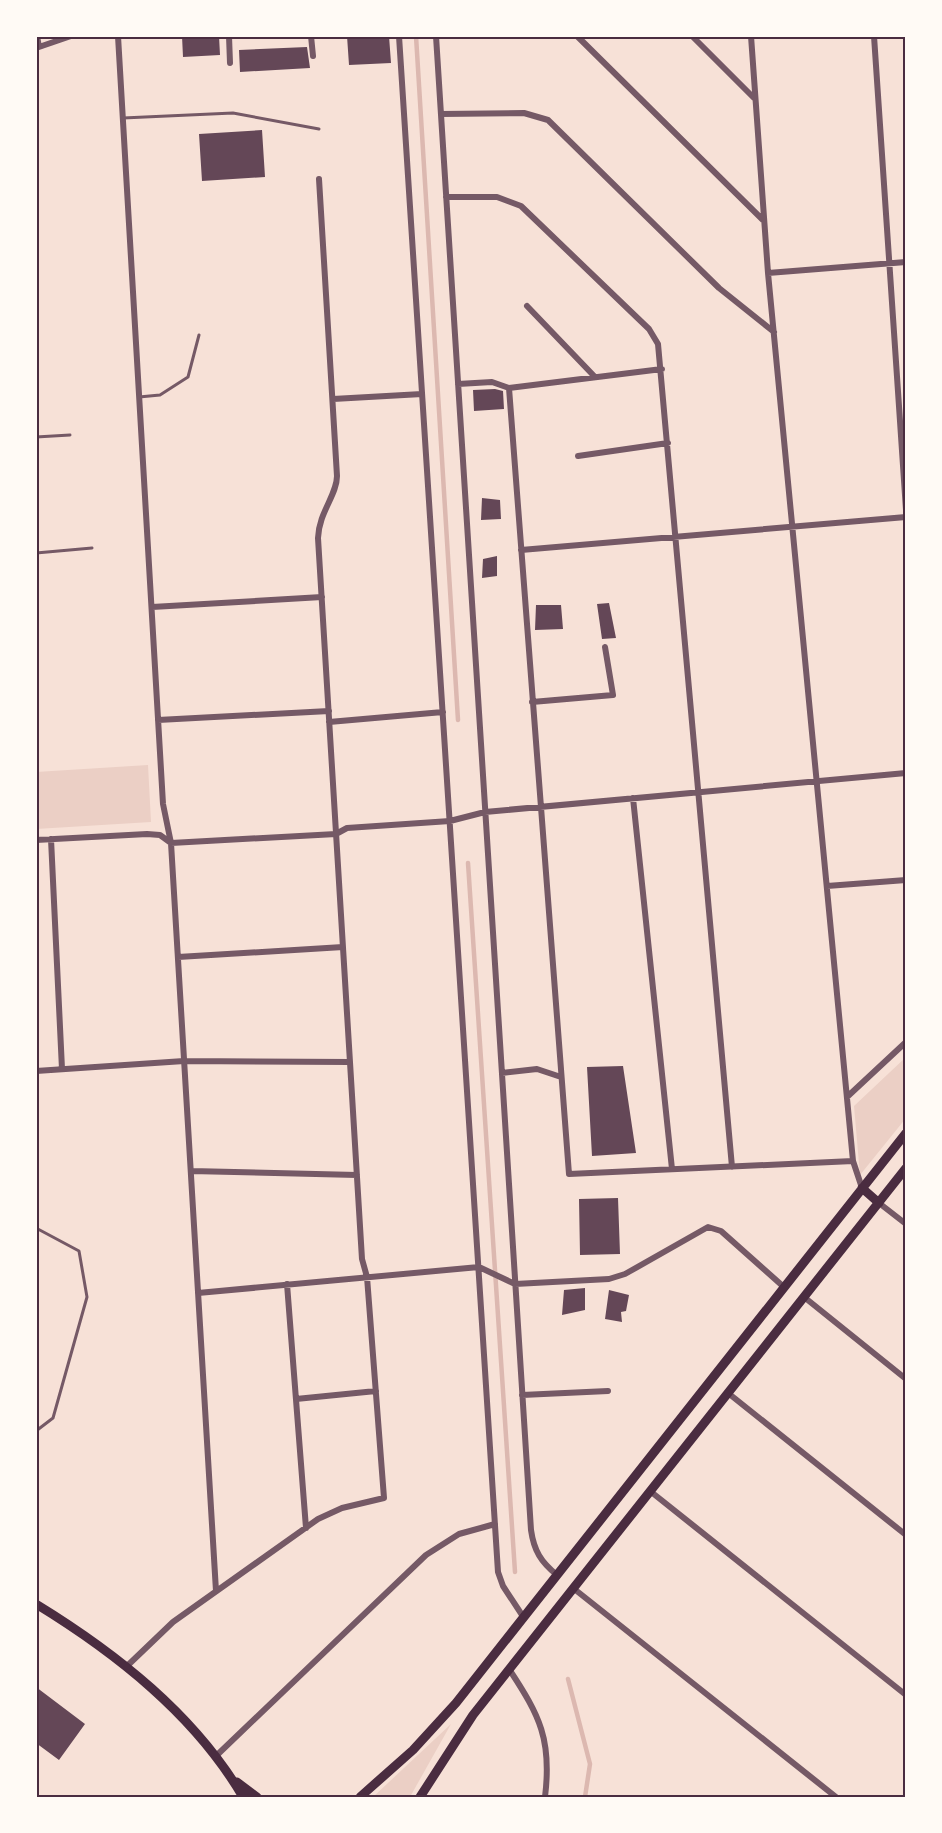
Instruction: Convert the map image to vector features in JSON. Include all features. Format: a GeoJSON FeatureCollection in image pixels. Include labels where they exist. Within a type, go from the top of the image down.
{"type":"FeatureCollection","features":[{"type":"Feature","properties":{"kind":"main road"},"geometry":{"type":"LineString","coordinates":[[360,1797],[436,1725],[906,1133]]}},
{"type":"Feature","properties":{"kind":"main road"},"geometry":{"type":"LineString","coordinates":[[420,1797],[455,1739],[509,1669],[906,1168]]}},
{"type":"Feature","properties":{"kind":"main road"},"geometry":{"type":"LineString","coordinates":[[862,1188],[879,1203]]}},
{"type":"Feature","properties":{"kind":"main road"},"geometry":{"type":"LineString","coordinates":[[557,1575],[573,1588]]}},
{"type":"Feature","properties":{"kind":"main road"},"geometry":{"type":"LineString","coordinates":[[36,1604],[81,1632],[165,1701],[216,1756],[243,1797]]}},
{"type":"Feature","properties":{"kind":"main road"},"geometry":{"type":"LineString","coordinates":[[233,1779],[257,1797]]}},
{"type":"Feature","properties":{"kind":"street"},"geometry":{"type":"LineString","coordinates":[[37,36],[37,48],[71,36]]}},
{"type":"Feature","properties":{"kind":"street"},"geometry":{"type":"LineString","coordinates":[[118,36],[163,804],[171,843],[216,1591]]}},
{"type":"Feature","properties":{"kind":"street"},"geometry":{"type":"LineString","coordinates":[[229,36],[230,63]]}},
{"type":"Feature","properties":{"kind":"street"},"geometry":{"type":"LineString","coordinates":[[311,36],[313,56]]}},
{"type":"Feature","properties":{"kind":"street"},"geometry":{"type":"LineString","coordinates":[[399,36],[495,1524],[500,1580],[524,1617]]}},
{"type":"Feature","properties":{"kind":"street"},"geometry":{"type":"LineString","coordinates":[[436,36],[532,1540],[542,1562],[557,1575]]}},
{"type":"Feature","properties":{"kind":"street"},"geometry":{"type":"LineString","coordinates":[[577,36],[764,220]]}},
{"type":"Feature","properties":{"kind":"street"},"geometry":{"type":"LineString","coordinates":[[692,36],[754,98]]}},
{"type":"Feature","properties":{"kind":"street"},"geometry":{"type":"LineString","coordinates":[[751,36],[768,273],[852,1161],[862,1188]]}},
{"type":"Feature","properties":{"kind":"street"},"geometry":{"type":"LineString","coordinates":[[874,36],[906,510]]}},
{"type":"Feature","properties":{"kind":"street"},"geometry":{"type":"LineString","coordinates":[[441,114],[524,113],[548,120],[719,288],[774,332]]}},
{"type":"Feature","properties":{"kind":"street"},"geometry":{"type":"LineString","coordinates":[[126,1667],[165,1628],[330,1512],[384,1498],[367,1277],[362,1258],[318,530],[323,511],[336,487],[338,476],[319,179]]}},
{"type":"Feature","properties":{"kind":"street"},"geometry":{"type":"LineString","coordinates":[[446,197],[497,197],[521,206],[649,329],[658,344],[732,1167]]}},
{"type":"Feature","properties":{"kind":"street"},"geometry":{"type":"LineString","coordinates":[[768,273],[906,262]]}},
{"type":"Feature","properties":{"kind":"street"},"geometry":{"type":"LineString","coordinates":[[527,306],[595,377]]}},
{"type":"Feature","properties":{"kind":"street"},"geometry":{"type":"LineString","coordinates":[[458,384],[492,382],[508,388],[662,369]]}},
{"type":"Feature","properties":{"kind":"street"},"geometry":{"type":"LineString","coordinates":[[508,388],[569,1174],[852,1161]]}},
{"type":"Feature","properties":{"kind":"street"},"geometry":{"type":"LineString","coordinates":[[333,399],[422,394]]}},
{"type":"Feature","properties":{"kind":"street"},"geometry":{"type":"LineString","coordinates":[[578,456],[668,443]]}},
{"type":"Feature","properties":{"kind":"street"},"geometry":{"type":"LineString","coordinates":[[521,550],[906,517]]}},
{"type":"Feature","properties":{"kind":"street"},"geometry":{"type":"LineString","coordinates":[[152,607],[322,597]]}},
{"type":"Feature","properties":{"kind":"street"},"geometry":{"type":"LineString","coordinates":[[532,702],[613,695],[605,647]]}},
{"type":"Feature","properties":{"kind":"street"},"geometry":{"type":"LineString","coordinates":[[158,720],[329,711]]}},
{"type":"Feature","properties":{"kind":"street"},"geometry":{"type":"LineString","coordinates":[[329,722],[443,712]]}},
{"type":"Feature","properties":{"kind":"street"},"geometry":{"type":"LineString","coordinates":[[36,840],[147,834],[160,836],[171,843],[336,834],[347,828],[450,821],[485,812],[906,772]]}},
{"type":"Feature","properties":{"kind":"street"},"geometry":{"type":"LineString","coordinates":[[633,798],[672,1169]]}},
{"type":"Feature","properties":{"kind":"street"},"geometry":{"type":"LineString","coordinates":[[51,839],[62,1069]]}},
{"type":"Feature","properties":{"kind":"street"},"geometry":{"type":"LineString","coordinates":[[827,886],[906,880]]}},
{"type":"Feature","properties":{"kind":"street"},"geometry":{"type":"LineString","coordinates":[[178,957],[343,947]]}},
{"type":"Feature","properties":{"kind":"street"},"geometry":{"type":"LineString","coordinates":[[847,1097],[906,1042]]}},
{"type":"Feature","properties":{"kind":"street"},"geometry":{"type":"LineString","coordinates":[[36,1071],[184,1060],[350,1062]]}},
{"type":"Feature","properties":{"kind":"street"},"geometry":{"type":"LineString","coordinates":[[502,1073],[537,1069],[561,1077]]}},
{"type":"Feature","properties":{"kind":"street"},"geometry":{"type":"LineString","coordinates":[[191,1172],[357,1175]]}},
{"type":"Feature","properties":{"kind":"street"},"geometry":{"type":"LineString","coordinates":[[879,1203],[906,1224]]}},
{"type":"Feature","properties":{"kind":"street"},"geometry":{"type":"LineString","coordinates":[[198,1293],[479,1267],[515,1284],[617,1277],[708,1227],[721,1231],[785,1288]]}},
{"type":"Feature","properties":{"kind":"street"},"geometry":{"type":"LineString","coordinates":[[287,1284],[306,1528]]}},
{"type":"Feature","properties":{"kind":"street"},"geometry":{"type":"LineString","coordinates":[[804,1297],[906,1379]]}},
{"type":"Feature","properties":{"kind":"street"},"geometry":{"type":"LineString","coordinates":[[296,1399],[376,1391]]}},
{"type":"Feature","properties":{"kind":"street"},"geometry":{"type":"LineString","coordinates":[[522,1395],[608,1391]]}},
{"type":"Feature","properties":{"kind":"street"},"geometry":{"type":"LineString","coordinates":[[728,1393],[906,1535]]}},
{"type":"Feature","properties":{"kind":"street"},"geometry":{"type":"LineString","coordinates":[[650,1491],[906,1695]]}},
{"type":"Feature","properties":{"kind":"street"},"geometry":{"type":"LineString","coordinates":[[216,1756],[426,1555],[459,1534],[495,1524]]}},
{"type":"Feature","properties":{"kind":"street"},"geometry":{"type":"LineString","coordinates":[[573,1588],[836,1797]]}},
{"type":"Feature","properties":{"kind":"street"},"geometry":{"type":"LineString","coordinates":[[509,1669],[534,1708],[545,1741],[549,1760],[545,1797]]}},
{"type":"Feature","properties":{"kind":"lane"},"geometry":{"type":"LineString","coordinates":[[123,118],[233,113],[318,129]]}},
{"type":"Feature","properties":{"kind":"lane"},"geometry":{"type":"LineString","coordinates":[[139,397],[160,395],[188,376],[199,335]]}},
{"type":"Feature","properties":{"kind":"lane"},"geometry":{"type":"LineString","coordinates":[[36,437],[70,435]]}},
{"type":"Feature","properties":{"kind":"lane"},"geometry":{"type":"LineString","coordinates":[[36,553],[92,548]]}},
{"type":"Feature","properties":{"kind":"lane"},"geometry":{"type":"LineString","coordinates":[[36,1228],[80,1251],[87,1297],[53,1418],[36,1431]]}},
{"type":"Feature","properties":{"kind":"shaded area"},"geometry":{"type":"Polygon","coordinates":[[[148,765],[151,822],[36,829],[36,772],[148,765]]]}},
{"type":"Feature","properties":{"kind":"shaded area"},"geometry":{"type":"Polygon","coordinates":[[[906,1057],[906,1118],[860,1175],[854,1106],[906,1057]]]}},
{"type":"Feature","properties":{"kind":"shaded area"},"geometry":{"type":"Polygon","coordinates":[[[451,1724],[410,1797],[373,1797],[451,1724]]]}},
{"type":"Feature","properties":{"kind":"building"},"geometry":{"type":"Polygon","coordinates":[[[182,36],[219,36],[220,55],[183,57],[182,36]]]}},
{"type":"Feature","properties":{"kind":"building"},"geometry":{"type":"Polygon","coordinates":[[[347,36],[389,36],[391,63],[349,65],[347,36]]]}},
{"type":"Feature","properties":{"kind":"building"},"geometry":{"type":"Polygon","coordinates":[[[307,47],[310,68],[240,72],[239,50],[307,47]]]}},
{"type":"Feature","properties":{"kind":"building"},"geometry":{"type":"Polygon","coordinates":[[[262,130],[265,177],[202,181],[199,134],[262,130]]]}},
{"type":"Feature","properties":{"kind":"building"},"geometry":{"type":"Polygon","coordinates":[[[473,390],[503,391],[504,409],[474,411],[473,390]]]}},
{"type":"Feature","properties":{"kind":"building"},"geometry":{"type":"Polygon","coordinates":[[[482,498],[500,500],[501,519],[481,520],[482,498]]]}},
{"type":"Feature","properties":{"kind":"building"},"geometry":{"type":"Polygon","coordinates":[[[497,556],[497,576],[482,578],[483,559],[497,556]]]}},
{"type":"Feature","properties":{"kind":"building"},"geometry":{"type":"Polygon","coordinates":[[[609,603],[616,638],[602,639],[597,604],[609,603]]]}},
{"type":"Feature","properties":{"kind":"building"},"geometry":{"type":"Polygon","coordinates":[[[536,605],[561,605],[563,629],[535,630],[536,605]]]}},
{"type":"Feature","properties":{"kind":"building"},"geometry":{"type":"Polygon","coordinates":[[[623,1066],[636,1153],[592,1156],[587,1067],[623,1066]]]}},
{"type":"Feature","properties":{"kind":"building"},"geometry":{"type":"Polygon","coordinates":[[[618,1198],[620,1254],[580,1255],[579,1199],[618,1198]]]}},
{"type":"Feature","properties":{"kind":"building"},"geometry":{"type":"Polygon","coordinates":[[[585,1288],[585,1310],[562,1315],[564,1290],[585,1288]]]}},
{"type":"Feature","properties":{"kind":"building"},"geometry":{"type":"Polygon","coordinates":[[[609,1290],[629,1295],[626,1311],[621,1312],[622,1322],[605,1319],[609,1290]]]}},
{"type":"Feature","properties":{"kind":"building"},"geometry":{"type":"Polygon","coordinates":[[[36,1687],[85,1724],[59,1760],[36,1743],[36,1687]]]}},
{"type":"Feature","properties":{"kind":"waterway"},"geometry":{"type":"LineString","coordinates":[[416,36],[458,720]]}},
{"type":"Feature","properties":{"kind":"waterway"},"geometry":{"type":"LineString","coordinates":[[468,863],[515,1572]]}},
{"type":"Feature","properties":{"kind":"waterway"},"geometry":{"type":"LineString","coordinates":[[568,1679],[590,1764],[585,1797]]}}]}
